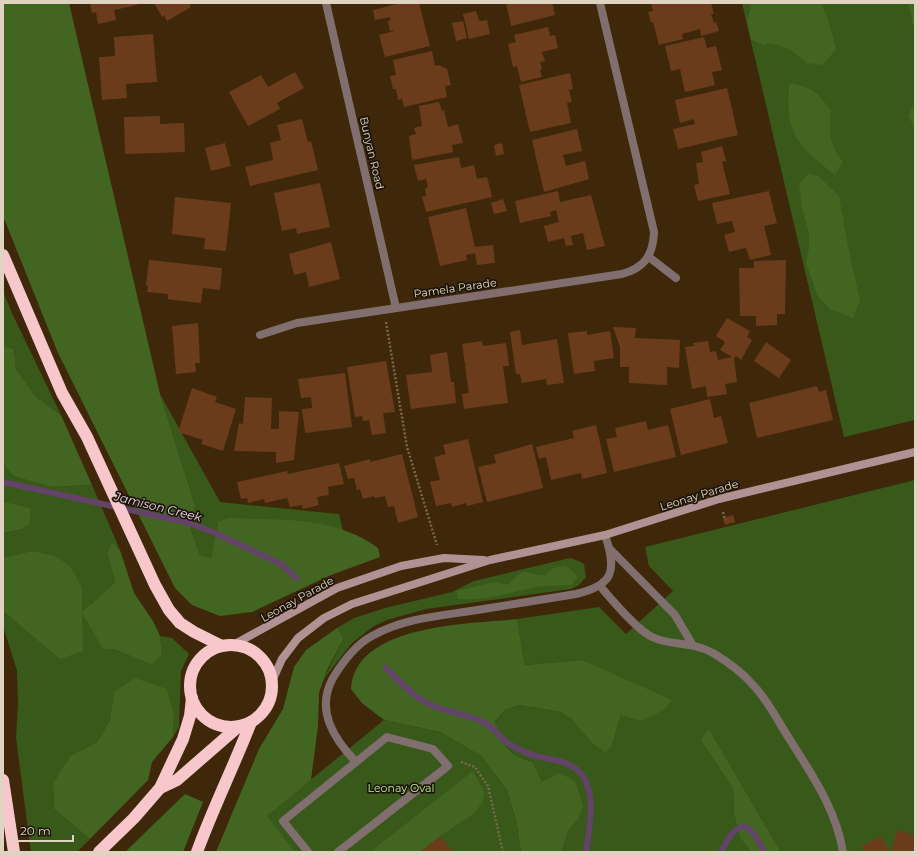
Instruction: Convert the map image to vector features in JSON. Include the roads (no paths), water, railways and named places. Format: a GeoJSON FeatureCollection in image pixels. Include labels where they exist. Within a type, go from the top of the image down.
{"type":"FeatureCollection","features":[{"type":"Feature","properties":{"kind":"highway"},"geometry":{"type":"LineString","coordinates":[[3,255],[62,393],[87,437],[169,610],[180,623],[194,632],[227,645],[245,647],[255,652],[263,660],[269,670],[272,682],[272,693],[268,705],[261,714],[251,722],[239,726],[227,727],[216,724],[205,718],[197,709],[192,698]]}},
{"type":"Feature","properties":{"kind":"highway"},"geometry":{"type":"LineString","coordinates":[[99,852],[134,818],[160,788],[183,739],[190,716],[192,698],[191,678],[199,660],[209,651],[227,645]]}},
{"type":"Feature","properties":{"kind":"highway"},"geometry":{"type":"LineString","coordinates":[[197,852],[214,806],[238,756],[251,722]]}},
{"type":"Feature","properties":{"kind":"highway"},"geometry":{"type":"LineString","coordinates":[[160,788],[177,780],[239,726]]}},
{"type":"Feature","properties":{"kind":"highway"},"geometry":{"type":"LineString","coordinates":[[3,780],[14,852]]}},
{"type":"Feature","properties":{"kind":"street","name":"Bunyan Road"},"geometry":{"type":"LineString","coordinates":[[326,3],[396,308]]}},
{"type":"Feature","properties":{"kind":"street"},"geometry":{"type":"LineString","coordinates":[[600,3],[654,232],[652,249],[649,257],[676,278]]}},
{"type":"Feature","properties":{"kind":"street","name":"Pamela Parade"},"geometry":{"type":"LineString","coordinates":[[260,335],[297,323],[622,274],[637,269],[649,257]]}},
{"type":"Feature","properties":{"kind":"street","name":"Leonay Parade"},"geometry":{"type":"LineString","coordinates":[[272,682],[282,659],[290,647],[311,626],[352,604],[490,560],[605,535],[726,498],[915,452]]}},
{"type":"Feature","properties":{"kind":"street"},"geometry":{"type":"LineString","coordinates":[[356,762],[338,742],[332,730],[325,707],[332,681],[345,661],[370,636],[414,619],[576,594],[600,586],[610,574],[612,567],[610,549],[605,535]]}},
{"type":"Feature","properties":{"kind":"street"},"geometry":{"type":"LineString","coordinates":[[610,549],[675,616],[692,644]]}},
{"type":"Feature","properties":{"kind":"street","name":"Leonay Parade"},"geometry":{"type":"LineString","coordinates":[[227,645],[337,588],[401,566],[444,558],[490,560]]}},
{"type":"Feature","properties":{"kind":"street"},"geometry":{"type":"LineString","coordinates":[[600,586],[651,637],[664,641],[692,644],[711,652],[737,669],[763,696],[827,803],[838,830],[843,852]]}},
{"type":"Feature","properties":{"kind":"street"},"geometry":{"type":"LineString","coordinates":[[308,852],[283,821],[387,737],[433,749],[448,766],[338,852]]}},
{"type":"Feature","properties":{"kind":"waterway","name":"Jamison Creek"},"geometry":{"type":"LineString","coordinates":[[3,482],[189,523],[213,532],[281,564],[296,578]]}},
{"type":"Feature","properties":{"kind":"waterway","name":"Jamison Creek"},"geometry":{"type":"LineString","coordinates":[[386,668],[409,690],[429,704],[479,720],[493,729],[510,745],[534,756],[563,762],[576,769],[587,783],[591,802],[586,852]]}},
{"type":"Feature","properties":{"kind":"waterway","name":"Jamison Creek"},"geometry":{"type":"LineString","coordinates":[[721,852],[732,834],[737,829],[742,827],[748,828],[753,833],[764,852]]}},
{"type":"Feature","properties":{"kind":"park label","name":"Leonay Oval"},"geometry":{"type":"Point","coordinates":[401,788]}}]}
